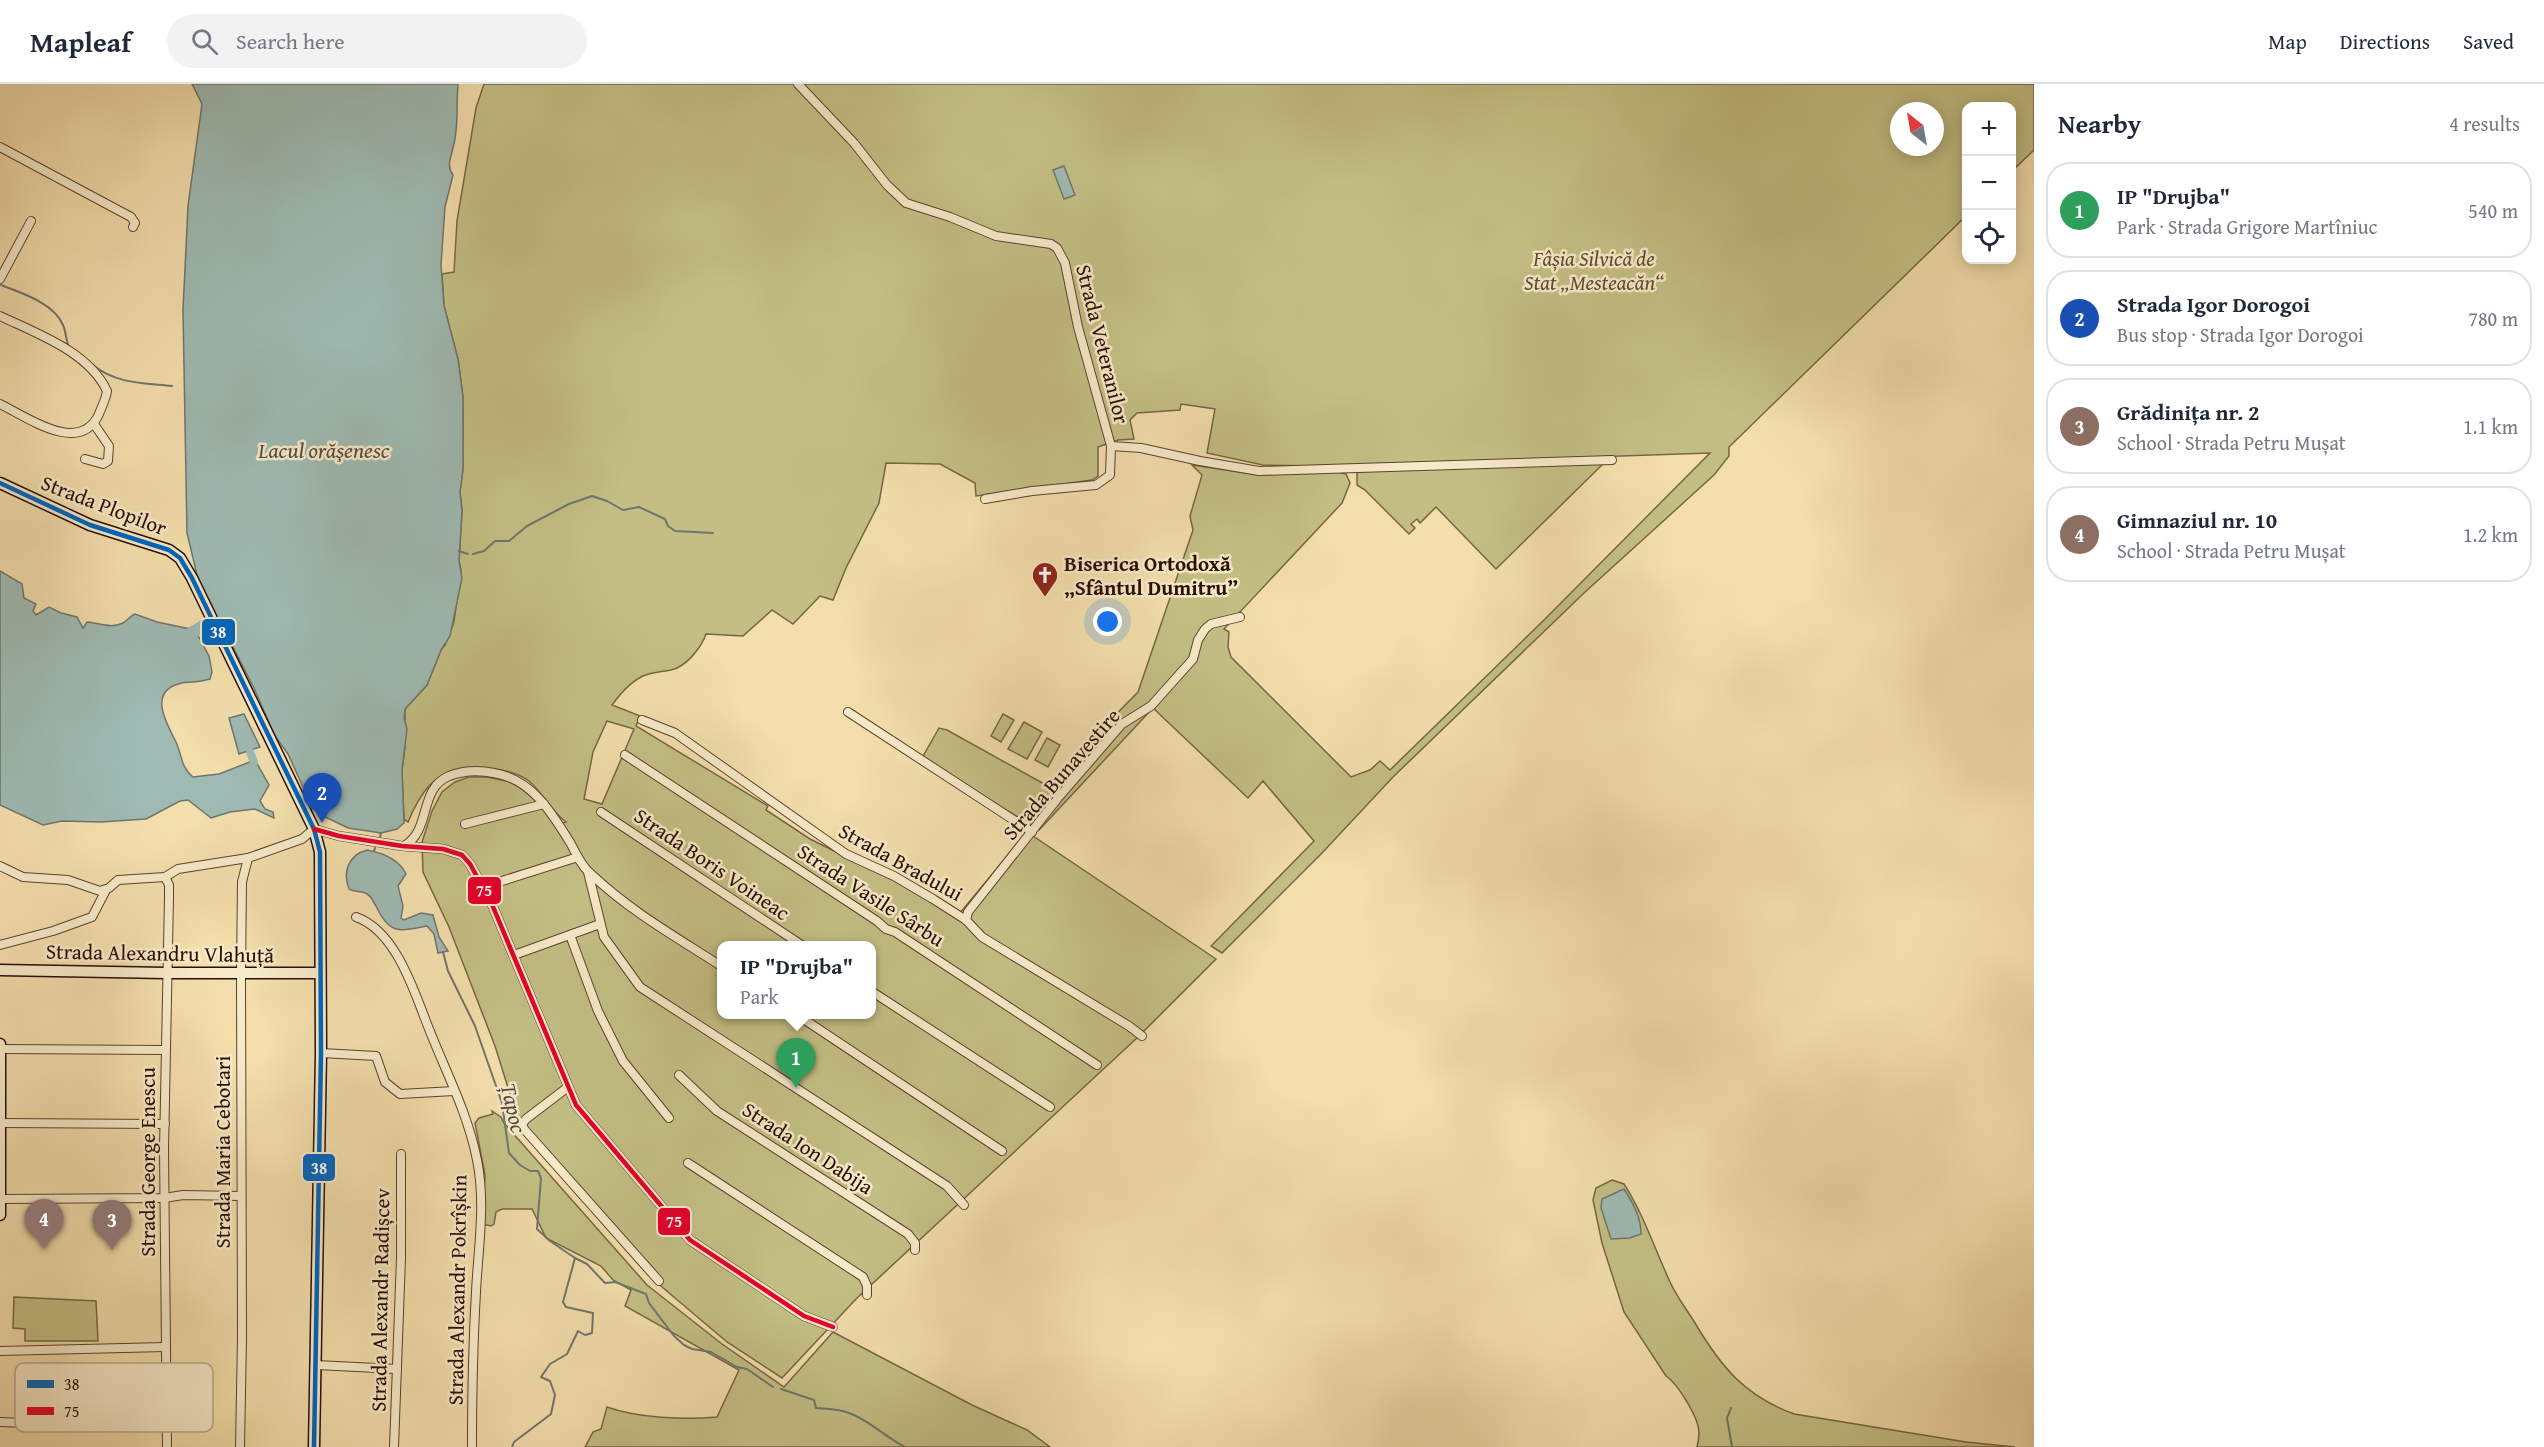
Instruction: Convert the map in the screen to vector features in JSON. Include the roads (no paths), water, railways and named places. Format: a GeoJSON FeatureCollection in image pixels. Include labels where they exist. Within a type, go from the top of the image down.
{"type":"FeatureCollection","features":[{"type":"Feature","properties":{"kind":"street","name":"Strada Veteranilor"},"geometry":{"type":"LineString","coordinates":[[798,84],[854,143],[887,185],[906,203],[950,217],[996,236],[1051,244],[1057,248],[1065,263],[1078,327],[1111,446],[1110,475],[1102,483],[985,499]]}},
{"type":"Feature","properties":{"kind":"street"},"geometry":{"type":"LineString","coordinates":[[0,147],[131,218],[135,223],[133,227]]}},
{"type":"Feature","properties":{"kind":"street"},"geometry":{"type":"LineString","coordinates":[[0,279],[31,221]]}},
{"type":"Feature","properties":{"kind":"street"},"geometry":{"type":"LineString","coordinates":[[0,316],[73,355],[100,380],[106,388],[107,395],[94,424],[84,431],[71,433],[51,429],[0,404]]}},
{"type":"Feature","properties":{"kind":"street"},"geometry":{"type":"LineString","coordinates":[[85,459],[103,464],[108,461],[109,446],[94,424]]}},
{"type":"Feature","properties":{"kind":"street","name":"Strada Veteranilor"},"geometry":{"type":"LineString","coordinates":[[1111,446],[1141,448],[1259,471],[1612,460]]}},
{"type":"Feature","properties":{"kind":"street","name":"Strada Plopilor"},"geometry":{"type":"LineString","coordinates":[[0,483],[90,525],[169,550],[180,558],[189,572],[314,829],[320,852],[321,1053],[314,1447]]}},
{"type":"Feature","properties":{"kind":"street","name":"Strada Bunavestire"},"geometry":{"type":"LineString","coordinates":[[966,920],[968,912],[1058,798],[1122,724],[1151,706],[1193,659],[1198,640],[1205,629],[1211,624],[1240,617]]}},
{"type":"Feature","properties":{"kind":"street"},"geometry":{"type":"LineString","coordinates":[[848,712],[1032,832]]}},
{"type":"Feature","properties":{"kind":"street","name":"Strada Bradului"},"geometry":{"type":"LineString","coordinates":[[642,720],[675,733],[846,854],[894,876],[966,920],[982,937],[1142,1036]]}},
{"type":"Feature","properties":{"kind":"street","name":"Strada Vasile Sârbu"},"geometry":{"type":"LineString","coordinates":[[625,755],[886,929],[895,932],[1097,1065]]}},
{"type":"Feature","properties":{"kind":"street"},"geometry":{"type":"LineString","coordinates":[[402,846],[417,835],[428,799],[446,777],[458,773],[487,771],[509,776],[530,788],[544,804],[588,872],[627,906],[717,963]]}},
{"type":"Feature","properties":{"kind":"street"},"geometry":{"type":"LineString","coordinates":[[465,824],[544,804]]}},
{"type":"Feature","properties":{"kind":"street","name":"Strada Boris Voineac"},"geometry":{"type":"LineString","coordinates":[[602,812],[797,941]]}},
{"type":"Feature","properties":{"kind":"street"},"geometry":{"type":"LineString","coordinates":[[0,945],[53,931],[92,917],[106,890],[118,880],[165,877],[178,869],[248,858],[302,839],[314,829],[328,834],[402,846],[442,849],[462,855],[483,887],[514,955],[576,1105],[684,1234],[804,1316],[833,1327]]}},
{"type":"Feature","properties":{"kind":"street"},"geometry":{"type":"LineString","coordinates":[[483,887],[578,857]]}},
{"type":"Feature","properties":{"kind":"street","name":"Strada Maria Cebotari"},"geometry":{"type":"LineString","coordinates":[[240,1447],[242,882],[248,858]]}},
{"type":"Feature","properties":{"kind":"street"},"geometry":{"type":"LineString","coordinates":[[0,866],[23,877],[68,880],[96,891],[106,890]]}},
{"type":"Feature","properties":{"kind":"street"},"geometry":{"type":"LineString","coordinates":[[588,872],[604,937],[640,987],[947,1186],[964,1204]]}},
{"type":"Feature","properties":{"kind":"street","name":"Strada George Enescu"},"geometry":{"type":"LineString","coordinates":[[165,877],[169,885],[165,1050],[165,1363]]}},
{"type":"Feature","properties":{"kind":"street","name":"Strada Alexandr Pokrîșkin"},"geometry":{"type":"LineString","coordinates":[[356,917],[377,929],[395,954],[416,995],[454,1091],[463,1107],[478,1163],[481,1198],[473,1347],[472,1447]]}},
{"type":"Feature","properties":{"kind":"street"},"geometry":{"type":"LineString","coordinates":[[514,955],[600,924]]}},
{"type":"Feature","properties":{"kind":"street"},"geometry":{"type":"LineString","coordinates":[[570,935],[598,1011],[622,1061],[669,1118]]}},
{"type":"Feature","properties":{"kind":"street","name":"Strada Аlexandru Vlahuță"},"geometry":{"type":"LineString","coordinates":[[0,970],[319,973]]}},
{"type":"Feature","properties":{"kind":"street"},"geometry":{"type":"LineString","coordinates":[[876,994],[1050,1107]]}},
{"type":"Feature","properties":{"kind":"street"},"geometry":{"type":"LineString","coordinates":[[804,1019],[1002,1151]]}},
{"type":"Feature","properties":{"kind":"street"},"geometry":{"type":"LineString","coordinates":[[0,1044],[0,1215]]}},
{"type":"Feature","properties":{"kind":"street"},"geometry":{"type":"LineString","coordinates":[[0,1049],[165,1050]]}},
{"type":"Feature","properties":{"kind":"street"},"geometry":{"type":"LineString","coordinates":[[321,1053],[376,1056],[385,1082],[400,1094],[454,1091]]}},
{"type":"Feature","properties":{"kind":"street","name":"Strada Ion Dabija"},"geometry":{"type":"LineString","coordinates":[[679,1075],[717,1111],[908,1234],[915,1243],[915,1251]]}},
{"type":"Feature","properties":{"kind":"street"},"geometry":{"type":"LineString","coordinates":[[568,1087],[526,1119],[522,1124],[524,1129],[659,1281]]}},
{"type":"Feature","properties":{"kind":"street"},"geometry":{"type":"LineString","coordinates":[[0,1123],[165,1124]]}},
{"type":"Feature","properties":{"kind":"street","name":"Strada Alexandr Radișcev"},"geometry":{"type":"LineString","coordinates":[[394,1447],[401,1258],[401,1154]]}},
{"type":"Feature","properties":{"kind":"street"},"geometry":{"type":"LineString","coordinates":[[688,1163],[863,1277],[867,1286],[867,1294]]}},
{"type":"Feature","properties":{"kind":"street"},"geometry":{"type":"LineString","coordinates":[[0,1198],[240,1196]]}},
{"type":"Feature","properties":{"kind":"street"},"geometry":{"type":"LineString","coordinates":[[0,1350],[165,1347]]}},
{"type":"Feature","properties":{"kind":"street"},"geometry":{"type":"LineString","coordinates":[[316,1365],[397,1369]]}},
{"type":"Feature","properties":{"kind":"street"},"geometry":{"type":"LineString","coordinates":[[0,1422],[15,1423]]}},
{"type":"Feature","properties":{"kind":"street","name":"Strada George Enescu"},"geometry":{"type":"LineString","coordinates":[[166,1432],[167,1447]]}},
{"type":"Feature","properties":{"kind":"water","name":"Lacul orăşenesc"},"geometry":{"type":"Polygon","coordinates":[[[192,84],[458,84],[456,135],[449,164],[453,175],[445,207],[441,265],[444,306],[458,359],[463,397],[459,561],[462,578],[450,636],[441,650],[427,685],[405,709],[404,718],[407,729],[402,770],[404,823],[397,829],[381,833],[348,828],[323,816],[303,787],[288,754],[275,736],[254,688],[198,579],[187,533],[183,310],[188,206],[202,104],[192,84]]]}},
{"type":"Feature","properties":{"kind":"water"},"geometry":{"type":"Polygon","coordinates":[[[1064,166],[1075,195],[1064,199],[1053,170],[1064,166]]]}},
{"type":"Feature","properties":{"kind":"water"},"geometry":{"type":"Polygon","coordinates":[[[0,571],[22,584],[24,598],[36,604],[33,611],[36,615],[49,607],[77,617],[83,628],[87,622],[109,626],[118,625],[135,614],[157,622],[195,630],[209,656],[212,672],[210,679],[182,683],[172,687],[165,692],[162,699],[164,715],[183,764],[193,777],[219,774],[255,760],[269,785],[260,801],[265,809],[273,812],[274,818],[255,809],[230,812],[211,818],[188,800],[180,801],[146,819],[101,822],[62,821],[43,825],[0,805],[0,571]]]}},
{"type":"Feature","properties":{"kind":"water"},"geometry":{"type":"Polygon","coordinates":[[[244,714],[260,747],[239,754],[229,718],[244,714]]]}},
{"type":"Feature","properties":{"kind":"water"},"geometry":{"type":"Polygon","coordinates":[[[367,850],[379,853],[399,864],[406,874],[398,886],[403,906],[401,918],[404,920],[421,913],[433,915],[439,937],[448,951],[438,953],[434,934],[427,926],[396,929],[385,922],[369,895],[349,889],[346,876],[349,865],[356,856],[367,850]]]}},
{"type":"Feature","properties":{"kind":"water"},"geometry":{"type":"Polygon","coordinates":[[[1624,1189],[1638,1216],[1641,1234],[1630,1238],[1611,1239],[1601,1208],[1602,1199],[1624,1189]]]}},
{"type":"Feature","properties":{"kind":"waterway"},"geometry":{"type":"LineString","coordinates":[[1,285],[27,295],[45,305],[59,317],[69,348]]}},
{"type":"Feature","properties":{"kind":"waterway"},"geometry":{"type":"LineString","coordinates":[[93,365],[121,379],[172,386]]}},
{"type":"Feature","properties":{"kind":"waterway"},"geometry":{"type":"LineString","coordinates":[[473,554],[484,551],[495,541],[509,541],[527,526],[569,504],[592,496],[623,510],[639,507],[665,519],[668,526],[675,531],[713,533]]}},
{"type":"Feature","properties":{"kind":"waterway"},"geometry":{"type":"LineString","coordinates":[[459,551],[468,554]]}},
{"type":"Feature","properties":{"kind":"waterway"},"geometry":{"type":"LineString","coordinates":[[183,638],[215,619],[220,612]]}},
{"type":"Feature","properties":{"kind":"waterway"},"geometry":{"type":"LineString","coordinates":[[250,752],[254,762]]}},
{"type":"Feature","properties":{"kind":"waterway"},"geometry":{"type":"LineString","coordinates":[[380,837],[381,833]]}},
{"type":"Feature","properties":{"kind":"waterway","name":"Țapoc"},"geometry":{"type":"LineString","coordinates":[[443,952],[448,971],[475,1026],[502,1103],[509,1153],[520,1165],[530,1171],[538,1171],[541,1178],[537,1229],[575,1258],[563,1302],[566,1307],[593,1313],[592,1333],[585,1335],[578,1331],[567,1354],[550,1364],[541,1377],[550,1381],[555,1395],[551,1414],[514,1442],[512,1447]]}},
{"type":"Feature","properties":{"kind":"waterway"},"geometry":{"type":"LineString","coordinates":[[575,1258],[587,1264],[605,1283],[615,1282],[646,1294],[649,1303],[674,1336],[684,1345],[692,1349],[711,1352],[737,1367],[747,1369],[773,1387]]}},
{"type":"Feature","properties":{"kind":"waterway"},"geometry":{"type":"LineString","coordinates":[[781,1389],[814,1400],[816,1408],[841,1411],[856,1416],[905,1447]]}},
{"type":"Feature","properties":{"kind":"waterway"},"geometry":{"type":"LineString","coordinates":[[1731,1408],[1727,1418],[1732,1447]]}},
{"type":"Feature","properties":{"kind":"place","name":"Biserica Ortodoxă „Sfântul Dumitru”"},"geometry":{"type":"Point","coordinates":[1045,598]}},
{"type":"Feature","properties":{"kind":"place","name":"Strada Igor Dorogoi"},"geometry":{"type":"Point","coordinates":[322,823]}},
{"type":"Feature","properties":{"kind":"place","name":"IP \"Drujba\""},"geometry":{"type":"Point","coordinates":[796,1088]}},
{"type":"Feature","properties":{"kind":"place","name":"Gimnaziul nr. 10"},"geometry":{"type":"Point","coordinates":[44,1249]}},
{"type":"Feature","properties":{"kind":"place","name":"Grădinița nr. 2"},"geometry":{"type":"Point","coordinates":[112,1250]}},
{"type":"Feature","properties":{"kind":"park label","name":"Fâșia Silvică de Stat „Mesteacăn“"},"geometry":{"type":"Point","coordinates":[1594,270]}}]}
